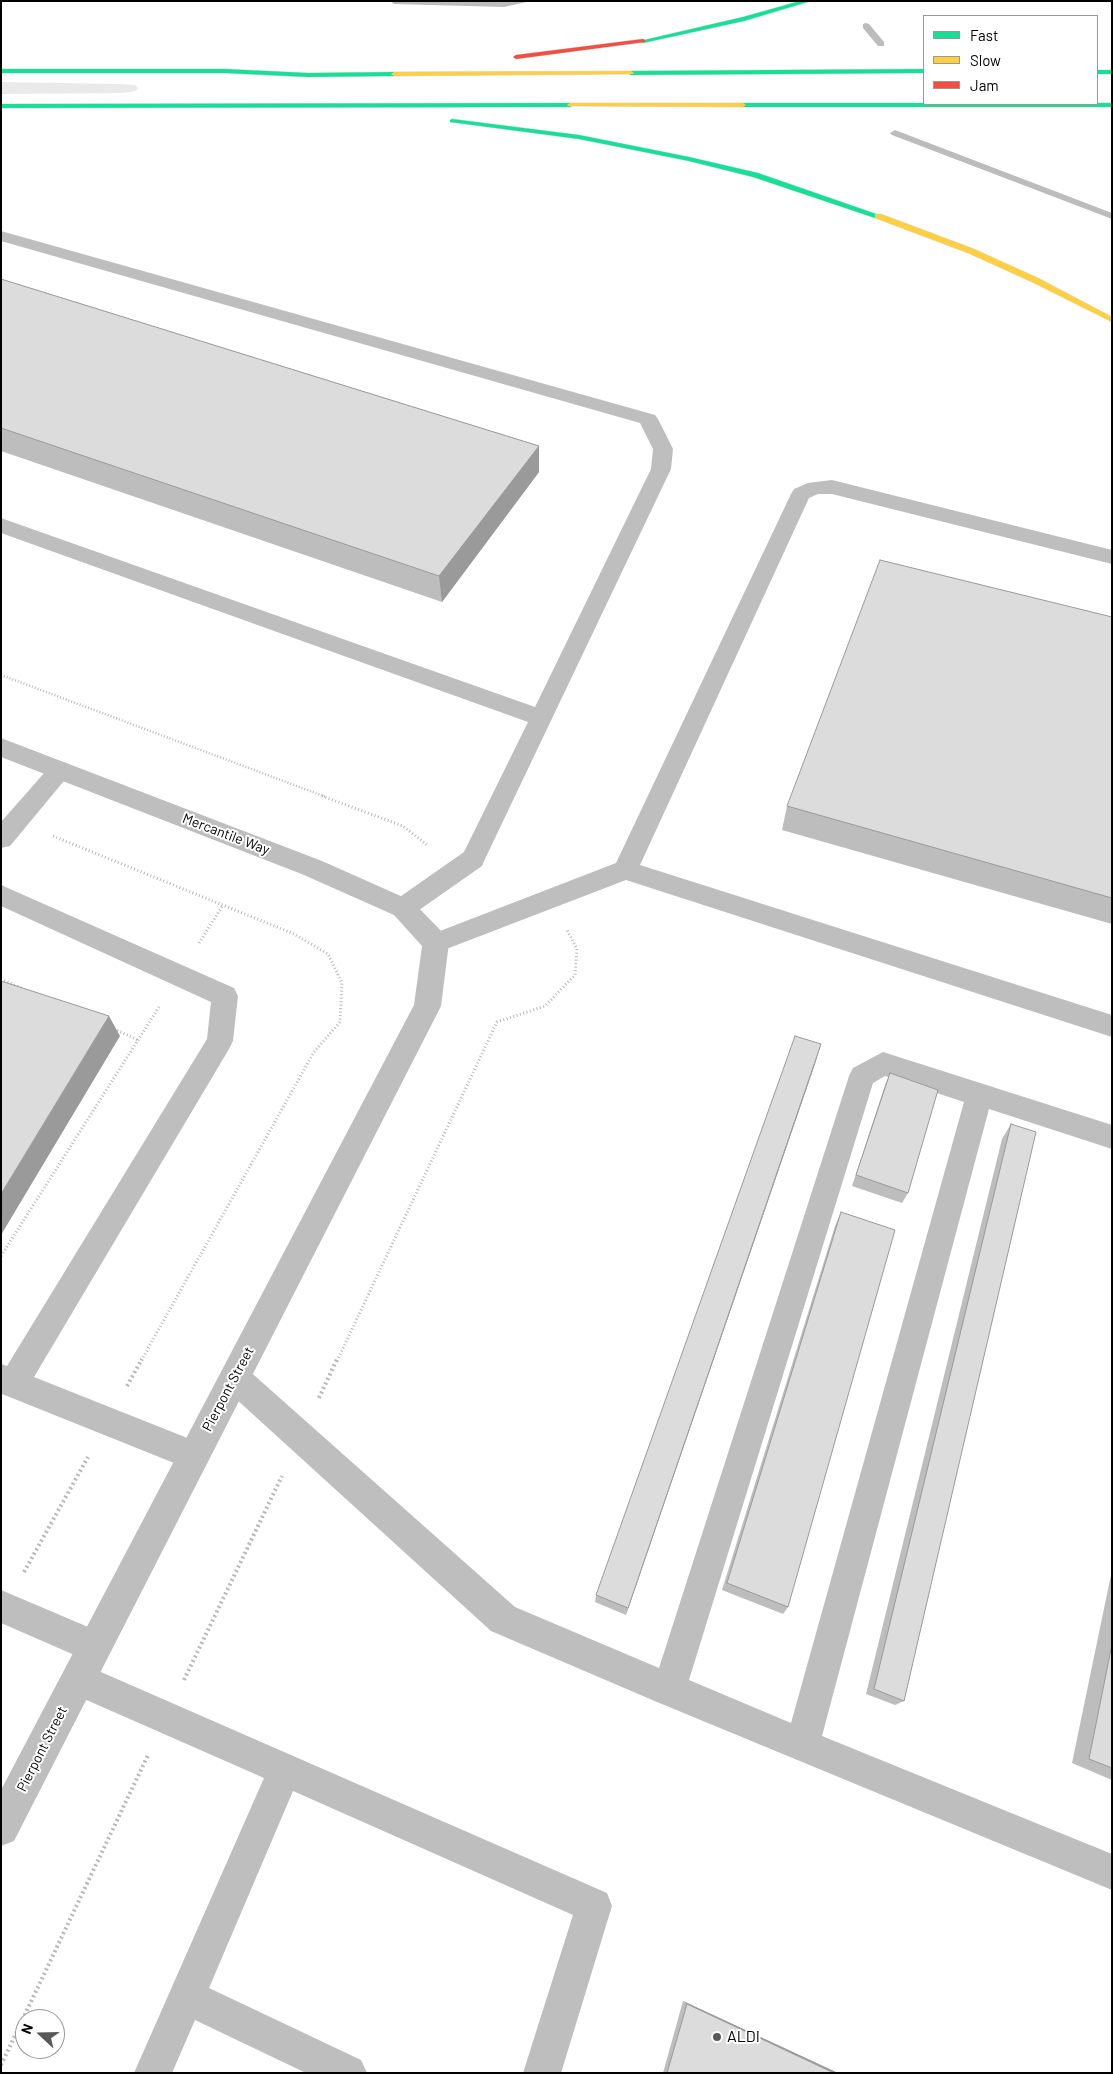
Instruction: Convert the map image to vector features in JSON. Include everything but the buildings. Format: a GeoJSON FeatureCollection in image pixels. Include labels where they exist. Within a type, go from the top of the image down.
{"type":"FeatureCollection","features":[{"type":"Feature","properties":{"kind":"highway"},"geometry":{"type":"LineString","coordinates":[[501,59],[633,43],[744,19],[808,1]]}},
{"type":"Feature","properties":{"kind":"highway"},"geometry":{"type":"LineString","coordinates":[[225,71],[306,66],[455,62]]}},
{"type":"Feature","properties":{"kind":"highway"},"geometry":{"type":"LineString","coordinates":[[1,71],[225,71],[308,75],[923,71]]}},
{"type":"Feature","properties":{"kind":"highway"},"geometry":{"type":"LineString","coordinates":[[1098,72],[1112,72]]}},
{"type":"Feature","properties":{"kind":"highway"},"geometry":{"type":"LineString","coordinates":[[1,106],[1112,105]]}},
{"type":"Feature","properties":{"kind":"highway"},"geometry":{"type":"LineString","coordinates":[[156,106],[404,117]]}},
{"type":"Feature","properties":{"kind":"highway"},"geometry":{"type":"LineString","coordinates":[[443,120],[490,124],[579,137],[689,159],[755,175],[906,226],[971,251],[1035,280],[1112,320]]}},
{"type":"Feature","properties":{"kind":"street","name":"Mercantile Way"},"geometry":{"type":"LineString","coordinates":[[1,747],[313,868],[403,908],[436,944]]}},
{"type":"Feature","properties":{"kind":"street","name":"Pierpont Street"},"geometry":{"type":"LineString","coordinates":[[1,1828],[427,1006],[436,944]]}},
{"type":"Feature","properties":{"kind":"lane"},"geometry":{"type":"LineString","coordinates":[[1,236],[648,418],[663,449],[661,469],[473,859],[403,908]]}},
{"type":"Feature","properties":{"kind":"lane"},"geometry":{"type":"LineString","coordinates":[[625,870],[801,494],[815,488],[832,487],[1112,557]]}},
{"type":"Feature","properties":{"kind":"lane"},"geometry":{"type":"LineString","coordinates":[[1,525],[541,718]]}},
{"type":"Feature","properties":{"kind":"lane"},"geometry":{"type":"LineString","coordinates":[[1,839],[60,770]]}},
{"type":"Feature","properties":{"kind":"lane"},"geometry":{"type":"LineString","coordinates":[[436,944],[625,870],[1112,1026]]}},
{"type":"Feature","properties":{"kind":"lane"},"geometry":{"type":"LineString","coordinates":[[1,895],[225,996],[220,1042],[7,1381],[194,1456]]}},
{"type":"Feature","properties":{"kind":"lane"},"geometry":{"type":"LineString","coordinates":[[669,1690],[862,1076],[883,1064],[1112,1136]]}},
{"type":"Feature","properties":{"kind":"lane"},"geometry":{"type":"LineString","coordinates":[[802,1745],[980,1094]]}},
{"type":"Feature","properties":{"kind":"lane"},"geometry":{"type":"LineString","coordinates":[[235,1378],[503,1620],[1112,1872]]}},
{"type":"Feature","properties":{"kind":"lane"},"geometry":{"type":"LineString","coordinates":[[1,1606],[95,1647]]}},
{"type":"Feature","properties":{"kind":"lane"},"geometry":{"type":"LineString","coordinates":[[78,1679],[594,1906],[542,2073]]}},
{"type":"Feature","properties":{"kind":"lane"},"geometry":{"type":"LineString","coordinates":[[153,2073],[285,1770]]}},
{"type":"Feature","properties":{"kind":"lane"},"geometry":{"type":"LineString","coordinates":[[186,1996],[348,2073]]}},
{"type":"Feature","properties":{"kind":"path"},"geometry":{"type":"LineString","coordinates":[[1,1256],[224,905]]}},
{"type":"Feature","properties":{"kind":"path"},"geometry":{"type":"LineString","coordinates":[[1,979],[29,991]]}},
{"type":"Feature","properties":{"kind":"path"},"geometry":{"type":"LineString","coordinates":[[111,1028],[138,1040]]}},
{"type":"Feature","properties":{"kind":"shaded area"},"geometry":{"type":"Polygon","coordinates":[[[1,82],[119,84],[135,85],[138,88],[136,91],[123,93],[1,94],[1,82]]]}},
{"type":"Feature","properties":{"kind":"waterway"},"geometry":{"type":"LineString","coordinates":[[394,1],[504,4],[527,1]]}},
{"type":"Feature","properties":{"kind":"waterway"},"geometry":{"type":"LineString","coordinates":[[866,26],[881,44]]}},
{"type":"Feature","properties":{"kind":"waterway"},"geometry":{"type":"LineString","coordinates":[[895,133],[1112,216]]}},
{"type":"Feature","properties":{"kind":"traffic: fast"},"geometry":{"type":"LineString","coordinates":[[643,41],[744,19],[808,1]]}},
{"type":"Feature","properties":{"kind":"traffic: fast"},"geometry":{"type":"LineString","coordinates":[[1,71],[225,71],[308,75],[394,74]]}},
{"type":"Feature","properties":{"kind":"traffic: fast"},"geometry":{"type":"LineString","coordinates":[[631,73],[923,71]]}},
{"type":"Feature","properties":{"kind":"traffic: fast"},"geometry":{"type":"LineString","coordinates":[[1098,72],[1112,72]]}},
{"type":"Feature","properties":{"kind":"traffic: fast"},"geometry":{"type":"LineString","coordinates":[[1,106],[570,105]]}},
{"type":"Feature","properties":{"kind":"traffic: fast"},"geometry":{"type":"LineString","coordinates":[[743,105],[1112,105]]}},
{"type":"Feature","properties":{"kind":"traffic: fast"},"geometry":{"type":"LineString","coordinates":[[452,121],[579,137],[689,159],[755,175],[878,216]]}},
{"type":"Feature","properties":{"kind":"traffic: slow"},"geometry":{"type":"LineString","coordinates":[[394,74],[631,73]]}},
{"type":"Feature","properties":{"kind":"traffic: slow"},"geometry":{"type":"LineString","coordinates":[[570,105],[743,105]]}},
{"type":"Feature","properties":{"kind":"traffic: slow"},"geometry":{"type":"LineString","coordinates":[[878,216],[971,251],[1035,280],[1112,320]]}},
{"type":"Feature","properties":{"kind":"traffic: jam"},"geometry":{"type":"LineString","coordinates":[[516,57],[643,41]]}},
{"type":"Feature","properties":{"kind":"place","name":"ALDI"},"geometry":{"type":"Point","coordinates":[717,2037]}}]}
